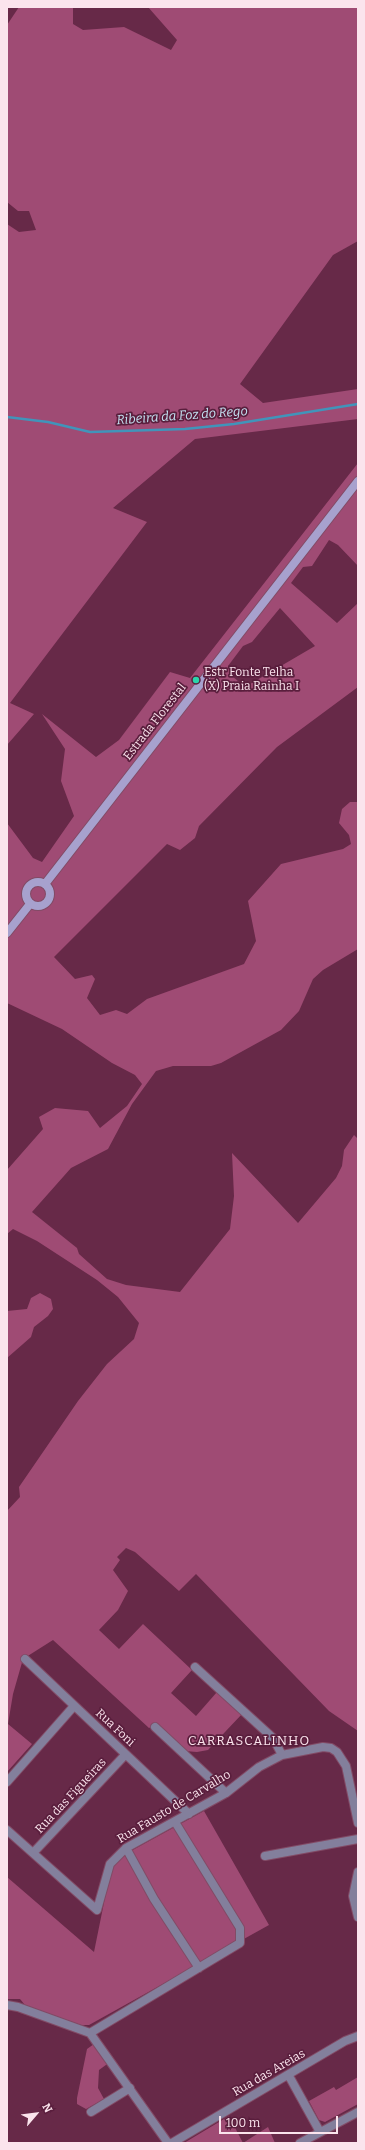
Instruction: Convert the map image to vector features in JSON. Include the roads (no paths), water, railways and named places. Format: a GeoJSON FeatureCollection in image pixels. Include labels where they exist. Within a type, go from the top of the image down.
{"type":"FeatureCollection","features":[{"type":"Feature","properties":{"kind":"main road","name":"Estrada Florestal"},"geometry":{"type":"LineString","coordinates":[[45,884],[358,481]]}},
{"type":"Feature","properties":{"kind":"main road"},"geometry":{"type":"LineString","coordinates":[[40,882],[45,884],[50,891],[49,898],[45,904],[37,907],[30,904],[26,898],[26,890],[30,884],[40,882]]}},
{"type":"Feature","properties":{"kind":"main road"},"geometry":{"type":"LineString","coordinates":[[7,933],[30,904]]}},
{"type":"Feature","properties":{"kind":"street","name":"Rua Foni"},"geometry":{"type":"LineString","coordinates":[[25,1659],[189,1814]]}},
{"type":"Feature","properties":{"kind":"street"},"geometry":{"type":"LineString","coordinates":[[195,1667],[273,1738],[282,1755]]}},
{"type":"Feature","properties":{"kind":"street"},"geometry":{"type":"LineString","coordinates":[[7,1782],[74,1706]]}},
{"type":"Feature","properties":{"kind":"street"},"geometry":{"type":"LineString","coordinates":[[155,1728],[226,1793]]}},
{"type":"Feature","properties":{"kind":"street","name":"Rua Fausto de Carvalho"},"geometry":{"type":"LineString","coordinates":[[33,1853],[97,1910],[110,1864],[126,1848],[226,1793],[259,1767],[282,1755],[323,1747],[331,1748],[338,1752],[342,1758],[347,1770],[358,1823]]}},
{"type":"Feature","properties":{"kind":"street","name":"Rua das Figueiras"},"geometry":{"type":"LineString","coordinates":[[33,1853],[125,1755]]}},
{"type":"Feature","properties":{"kind":"street"},"geometry":{"type":"LineString","coordinates":[[90,2033],[240,1943],[240,1928],[175,1822]]}},
{"type":"Feature","properties":{"kind":"street"},"geometry":{"type":"LineString","coordinates":[[7,1830],[33,1853]]}},
{"type":"Feature","properties":{"kind":"street"},"geometry":{"type":"LineString","coordinates":[[265,1856],[358,1839]]}},
{"type":"Feature","properties":{"kind":"street"},"geometry":{"type":"LineString","coordinates":[[126,1848],[154,1899],[199,1968]]}},
{"type":"Feature","properties":{"kind":"street"},"geometry":{"type":"LineString","coordinates":[[358,1874],[353,1896],[358,1917]]}},
{"type":"Feature","properties":{"kind":"street"},"geometry":{"type":"LineString","coordinates":[[7,2005],[18,2007],[90,2033],[168,2143]]}},
{"type":"Feature","properties":{"kind":"street","name":"Rua das Areias"},"geometry":{"type":"LineString","coordinates":[[172,2143],[289,2076],[345,2041],[358,2036]]}},
{"type":"Feature","properties":{"kind":"street"},"geometry":{"type":"LineString","coordinates":[[289,2076],[320,2132]]}},
{"type":"Feature","properties":{"kind":"street"},"geometry":{"type":"LineString","coordinates":[[91,2112],[130,2088]]}},
{"type":"Feature","properties":{"kind":"street"},"geometry":{"type":"LineString","coordinates":[[300,2143],[358,2112]]}},
{"type":"Feature","properties":{"kind":"waterway","name":"Ribeira da Foz do Rego"},"geometry":{"type":"LineString","coordinates":[[7,417],[48,422],[90,432],[185,429],[234,424],[358,404]]}},
{"type":"Feature","properties":{"kind":"place","name":"Estr Fonte Telha (X) Praia Rainha I"},"geometry":{"type":"Point","coordinates":[196,680]}},
{"type":"Feature","properties":{"kind":"district","name":"CARRASCALINHO"},"geometry":{"type":"Point","coordinates":[249,1741]}}]}
